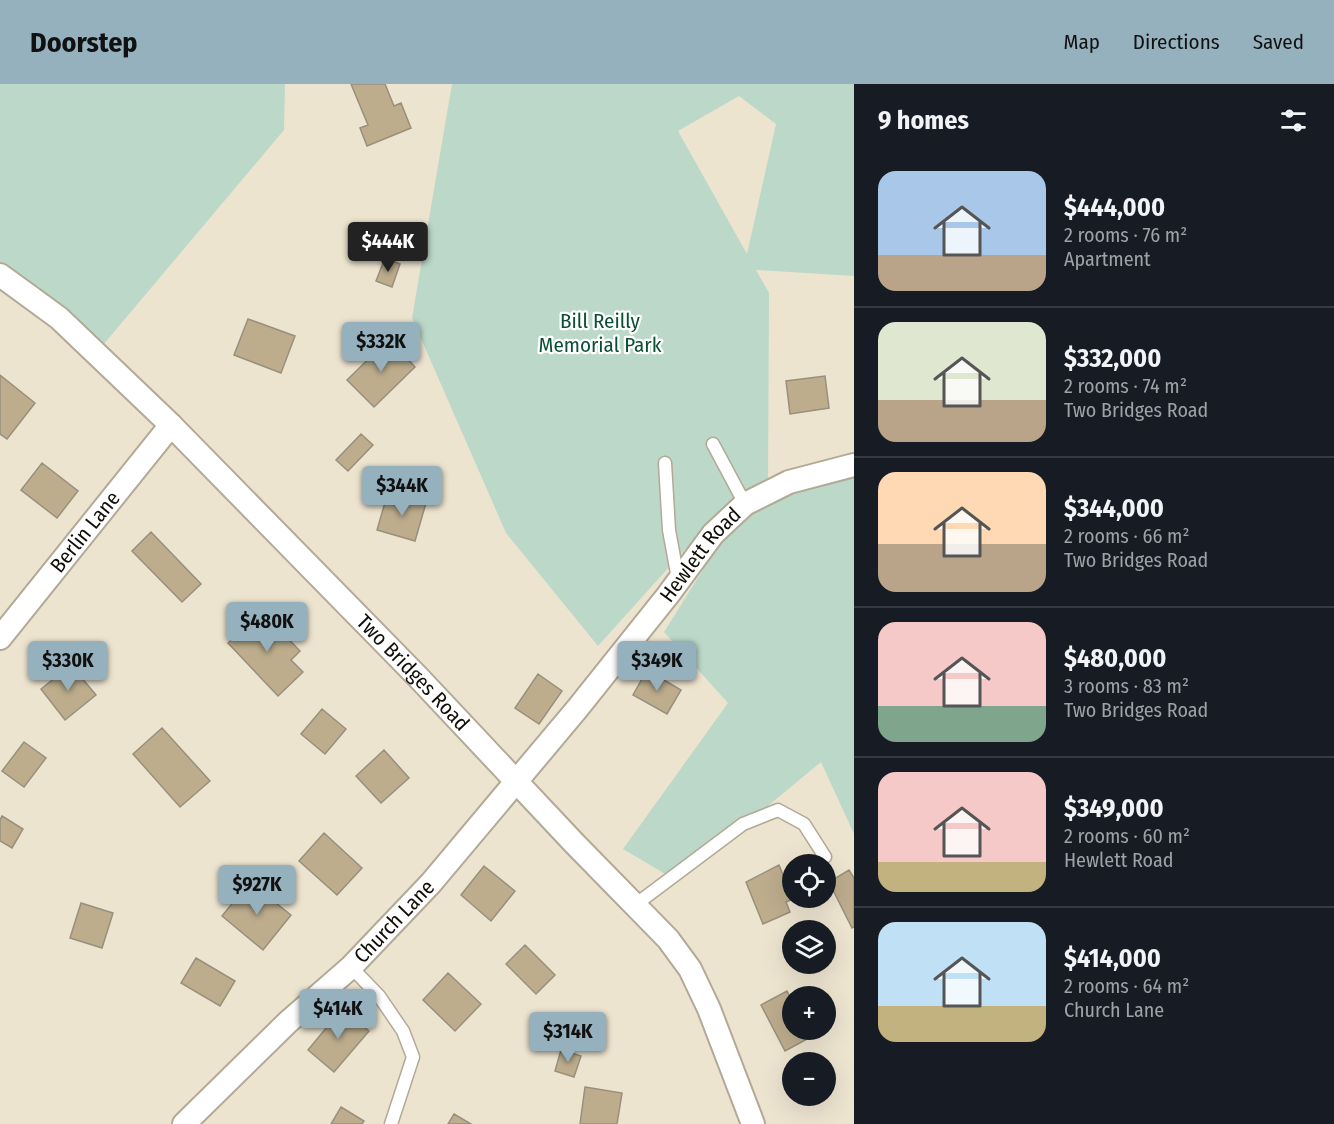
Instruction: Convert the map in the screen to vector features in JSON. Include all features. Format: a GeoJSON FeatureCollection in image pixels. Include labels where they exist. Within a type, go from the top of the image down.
{"type":"FeatureCollection","features":[{"type":"Feature","properties":{"kind":"street","name":"Two Bridges Road"},"geometry":{"type":"LineString","coordinates":[[0,275],[58,318],[171,425],[668,939],[690,969],[709,1009],[753,1124]]}},
{"type":"Feature","properties":{"kind":"street","name":"Berlin Lane"},"geometry":{"type":"LineString","coordinates":[[0,638],[171,425]]}},
{"type":"Feature","properties":{"kind":"street","name":"Hewlett Road"},"geometry":{"type":"LineString","coordinates":[[516,782],[678,581],[713,534],[745,504],[789,482],[854,465]]}},
{"type":"Feature","properties":{"kind":"street","name":"Church Lane"},"geometry":{"type":"LineString","coordinates":[[184,1124],[288,1022],[351,967],[431,883],[516,782]]}},
{"type":"Feature","properties":{"kind":"lane"},"geometry":{"type":"LineString","coordinates":[[713,444],[745,504]]}},
{"type":"Feature","properties":{"kind":"lane"},"geometry":{"type":"LineString","coordinates":[[665,463],[669,530],[678,581]]}},
{"type":"Feature","properties":{"kind":"lane"},"geometry":{"type":"LineString","coordinates":[[635,905],[744,824],[777,810],[804,824],[823,854]]}},
{"type":"Feature","properties":{"kind":"lane"},"geometry":{"type":"LineString","coordinates":[[351,967],[379,996],[403,1031],[412,1057],[391,1124]]}},
{"type":"Feature","properties":{"kind":"green space"},"geometry":{"type":"Polygon","coordinates":[[[0,84],[285,84],[284,130],[98,351],[0,280],[0,84]]]}},
{"type":"Feature","properties":{"kind":"green space","name":"Bill Reilly Memorial Park"},"geometry":{"type":"Polygon","coordinates":[[[452,84],[854,84],[854,276],[756,270],[769,293],[768,484],[706,526],[598,646],[506,533],[412,318],[452,84]],[[739,96],[678,131],[747,254],[776,124],[739,96]]]}},
{"type":"Feature","properties":{"kind":"green space"},"geometry":{"type":"Polygon","coordinates":[[[854,454],[854,834],[821,762],[677,881],[623,849],[728,703],[664,632],[744,504],[854,454]]]}},
{"type":"Feature","properties":{"kind":"building"},"geometry":{"type":"Polygon","coordinates":[[[351,84],[385,84],[394,106],[401,103],[411,128],[367,146],[360,128],[368,125],[351,84]]]}},
{"type":"Feature","properties":{"kind":"building"},"geometry":{"type":"Polygon","coordinates":[[[385,258],[400,264],[392,287],[376,281],[385,258]]]}},
{"type":"Feature","properties":{"kind":"building"},"geometry":{"type":"Polygon","coordinates":[[[248,319],[295,336],[281,373],[234,355],[248,319]]]}},
{"type":"Feature","properties":{"kind":"building"},"geometry":{"type":"Polygon","coordinates":[[[389,339],[415,367],[374,407],[347,380],[389,339]]]}},
{"type":"Feature","properties":{"kind":"building"},"geometry":{"type":"Polygon","coordinates":[[[0,375],[35,403],[7,439],[0,434],[0,375]]]}},
{"type":"Feature","properties":{"kind":"building"},"geometry":{"type":"Polygon","coordinates":[[[825,376],[829,408],[790,414],[786,381],[825,376]]]}},
{"type":"Feature","properties":{"kind":"building"},"geometry":{"type":"Polygon","coordinates":[[[361,434],[373,445],[348,471],[336,460],[361,434]]]}},
{"type":"Feature","properties":{"kind":"building"},"geometry":{"type":"Polygon","coordinates":[[[42,463],[78,491],[57,518],[21,490],[42,463]]]}},
{"type":"Feature","properties":{"kind":"building"},"geometry":{"type":"Polygon","coordinates":[[[388,492],[426,503],[415,541],[377,530],[388,492]]]}},
{"type":"Feature","properties":{"kind":"building"},"geometry":{"type":"Polygon","coordinates":[[[151,532],[201,584],[182,602],[132,551],[151,532]]]}},
{"type":"Feature","properties":{"kind":"building"},"geometry":{"type":"Polygon","coordinates":[[[250,613],[265,628],[272,622],[300,651],[291,660],[303,672],[278,696],[228,643],[235,637],[230,632],[250,613]]]}},
{"type":"Feature","properties":{"kind":"building"},"geometry":{"type":"Polygon","coordinates":[[[71,665],[96,695],[65,720],[41,689],[71,665]]]}},
{"type":"Feature","properties":{"kind":"building"},"geometry":{"type":"Polygon","coordinates":[[[647,670],[681,690],[667,714],[633,695],[647,670]]]}},
{"type":"Feature","properties":{"kind":"building"},"geometry":{"type":"Polygon","coordinates":[[[538,674],[562,691],[539,724],[515,708],[538,674]]]}},
{"type":"Feature","properties":{"kind":"building"},"geometry":{"type":"Polygon","coordinates":[[[322,709],[346,729],[325,754],[301,734],[322,709]]]}},
{"type":"Feature","properties":{"kind":"building"},"geometry":{"type":"Polygon","coordinates":[[[162,728],[210,781],[180,807],[133,754],[162,728]]]}},
{"type":"Feature","properties":{"kind":"building"},"geometry":{"type":"Polygon","coordinates":[[[24,742],[46,758],[24,787],[2,771],[24,742]]]}},
{"type":"Feature","properties":{"kind":"building"},"geometry":{"type":"Polygon","coordinates":[[[384,750],[409,778],[381,803],[356,776],[384,750]]]}},
{"type":"Feature","properties":{"kind":"building"},"geometry":{"type":"Polygon","coordinates":[[[2,816],[23,829],[12,848],[0,841],[2,816]]]}},
{"type":"Feature","properties":{"kind":"building"},"geometry":{"type":"Polygon","coordinates":[[[324,833],[362,868],[337,895],[299,861],[324,833]]]}},
{"type":"Feature","properties":{"kind":"building"},"geometry":{"type":"Polygon","coordinates":[[[779,865],[782,872],[782,908],[788,908],[790,912],[763,924],[746,882],[779,865]]]}},
{"type":"Feature","properties":{"kind":"building"},"geometry":{"type":"Polygon","coordinates":[[[484,866],[515,891],[491,921],[461,895],[484,866]]]}},
{"type":"Feature","properties":{"kind":"building"},"geometry":{"type":"Polygon","coordinates":[[[849,870],[854,878],[854,927],[852,928],[836,896],[836,878],[849,870]]]}},
{"type":"Feature","properties":{"kind":"building"},"geometry":{"type":"Polygon","coordinates":[[[250,882],[291,915],[263,950],[222,916],[250,882]]]}},
{"type":"Feature","properties":{"kind":"building"},"geometry":{"type":"Polygon","coordinates":[[[81,903],[113,913],[102,948],[70,938],[81,903]]]}},
{"type":"Feature","properties":{"kind":"building"},"geometry":{"type":"Polygon","coordinates":[[[525,945],[555,975],[536,994],[506,964],[525,945]]]}},
{"type":"Feature","properties":{"kind":"building"},"geometry":{"type":"Polygon","coordinates":[[[196,958],[235,981],[220,1006],[181,983],[196,958]]]}},
{"type":"Feature","properties":{"kind":"building"},"geometry":{"type":"Polygon","coordinates":[[[448,973],[481,1004],[455,1031],[423,1000],[448,973]]]}},
{"type":"Feature","properties":{"kind":"building"},"geometry":{"type":"Polygon","coordinates":[[[782,994],[782,1040],[805,1040],[785,1051],[761,1005],[782,994]]]}},
{"type":"Feature","properties":{"kind":"building"},"geometry":{"type":"Polygon","coordinates":[[[342,1009],[369,1031],[334,1072],[308,1050],[342,1009]]]}},
{"type":"Feature","properties":{"kind":"building"},"geometry":{"type":"Polygon","coordinates":[[[561,1050],[581,1056],[574,1077],[555,1071],[561,1050]]]}},
{"type":"Feature","properties":{"kind":"building"},"geometry":{"type":"Polygon","coordinates":[[[585,1087],[622,1093],[617,1124],[580,1124],[585,1087]]]}},
{"type":"Feature","properties":{"kind":"building"},"geometry":{"type":"Polygon","coordinates":[[[341,1107],[364,1121],[362,1124],[331,1124],[341,1107]]]}},
{"type":"Feature","properties":{"kind":"building"},"geometry":{"type":"Polygon","coordinates":[[[454,1114],[471,1124],[448,1124],[454,1114]]]}}]}
